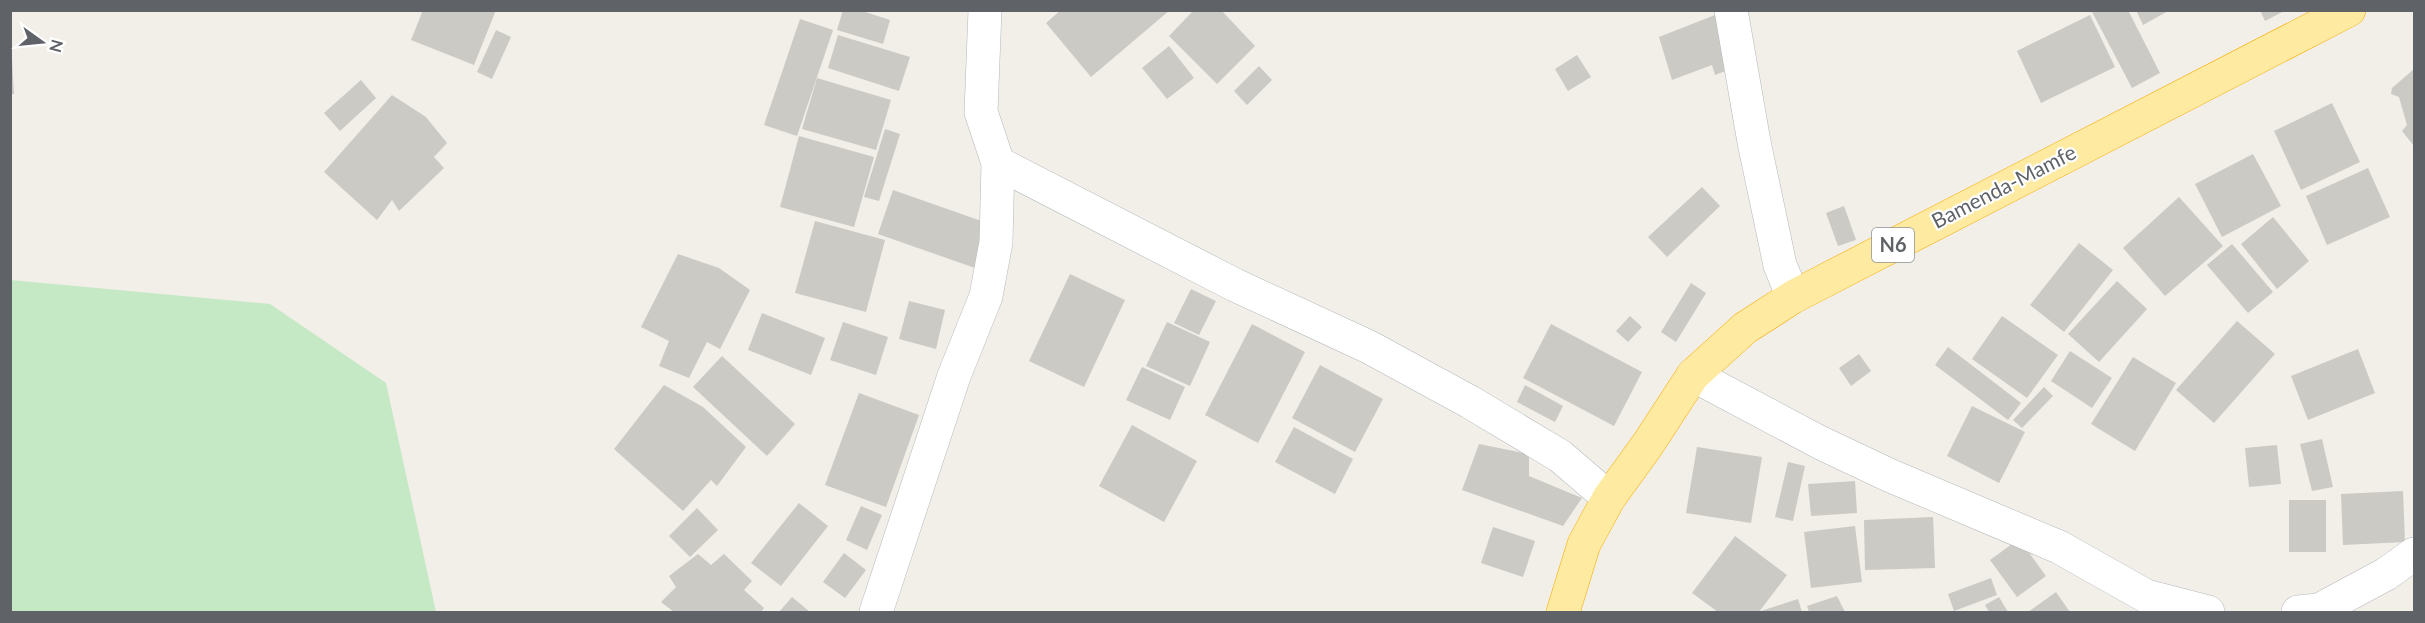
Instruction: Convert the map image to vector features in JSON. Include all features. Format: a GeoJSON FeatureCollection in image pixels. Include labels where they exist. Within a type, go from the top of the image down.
{"type":"FeatureCollection","features":[{"type":"Feature","properties":{"kind":"highway","name":"Bamenda-Mamfe"},"geometry":{"type":"LineString","coordinates":[[1563,612],[1584,544],[1609,498],[1693,375],[1745,328],[1793,297],[2349,10]]}},
{"type":"Feature","properties":{"kind":"street"},"geometry":{"type":"LineString","coordinates":[[876,612],[954,376],[986,296],[996,242],[998,163],[981,112],[985,10]]}},
{"type":"Feature","properties":{"kind":"street"},"geometry":{"type":"LineString","coordinates":[[1731,10],[1754,142],[1780,265],[1793,297]]}},
{"type":"Feature","properties":{"kind":"street"},"geometry":{"type":"LineString","coordinates":[[998,163],[1235,285],[1379,352],[1470,402],[1560,456],[1609,498]]}},
{"type":"Feature","properties":{"kind":"street"},"geometry":{"type":"LineString","coordinates":[[1693,375],[1821,443],[1891,476],[2059,546],[2146,596],[2208,612]]}},
{"type":"Feature","properties":{"kind":"street"},"geometry":{"type":"LineString","coordinates":[[2298,612],[2319,610],[2386,574],[2415,554]]}},
{"type":"Feature","properties":{"kind":"green space"},"geometry":{"type":"Polygon","coordinates":[[[10,280],[270,304],[386,383],[436,612],[11,612],[10,280]]]}},
{"type":"Feature","properties":{"kind":"building"},"geometry":{"type":"Polygon","coordinates":[[[423,10],[496,10],[474,65],[411,40],[423,10]]]}},
{"type":"Feature","properties":{"kind":"building"},"geometry":{"type":"Polygon","coordinates":[[[843,10],[859,10],[890,20],[883,44],[837,30],[843,10]]]}},
{"type":"Feature","properties":{"kind":"building"},"geometry":{"type":"Polygon","coordinates":[[[1061,10],[1170,10],[1091,77],[1046,23],[1061,10]]]}},
{"type":"Feature","properties":{"kind":"building"},"geometry":{"type":"Polygon","coordinates":[[[1194,10],[1221,10],[1255,46],[1217,84],[1169,36],[1194,10]]]}},
{"type":"Feature","properties":{"kind":"building"},"geometry":{"type":"Polygon","coordinates":[[[2091,10],[2128,10],[2160,73],[2132,88],[2091,10]]]}},
{"type":"Feature","properties":{"kind":"building"},"geometry":{"type":"Polygon","coordinates":[[[2136,10],[2170,10],[2143,25],[2136,10]]]}},
{"type":"Feature","properties":{"kind":"building"},"geometry":{"type":"Polygon","coordinates":[[[2260,10],[2286,10],[2265,21],[2260,10]]]}},
{"type":"Feature","properties":{"kind":"building"},"geometry":{"type":"Polygon","coordinates":[[[1720,13],[1736,67],[1715,75],[1712,65],[1672,80],[1659,37],[1720,13]]]}},
{"type":"Feature","properties":{"kind":"building"},"geometry":{"type":"Polygon","coordinates":[[[2090,15],[2115,67],[2041,103],[2017,51],[2090,15]]]}},
{"type":"Feature","properties":{"kind":"building"},"geometry":{"type":"Polygon","coordinates":[[[800,19],[833,30],[797,136],[764,125],[800,19]]]}},
{"type":"Feature","properties":{"kind":"building"},"geometry":{"type":"Polygon","coordinates":[[[496,30],[511,37],[492,79],[477,72],[496,30]]]}},
{"type":"Feature","properties":{"kind":"building"},"geometry":{"type":"Polygon","coordinates":[[[838,35],[910,57],[899,91],[828,68],[838,35]]]}},
{"type":"Feature","properties":{"kind":"building"},"geometry":{"type":"Polygon","coordinates":[[[1169,46],[1194,78],[1167,99],[1142,68],[1169,46]]]}},
{"type":"Feature","properties":{"kind":"building"},"geometry":{"type":"Polygon","coordinates":[[[1577,55],[1591,77],[1568,91],[1555,69],[1577,55]]]}},
{"type":"Feature","properties":{"kind":"building"},"geometry":{"type":"Polygon","coordinates":[[[10,59],[12,59],[14,94],[10,94],[10,59]]]}},
{"type":"Feature","properties":{"kind":"building"},"geometry":{"type":"Polygon","coordinates":[[[1259,66],[1272,80],[1247,105],[1234,91],[1259,66]]]}},
{"type":"Feature","properties":{"kind":"building"},"geometry":{"type":"Polygon","coordinates":[[[2414,69],[2414,146],[2402,131],[2407,125],[2399,97],[2391,94],[2392,88],[2414,69]]]}},
{"type":"Feature","properties":{"kind":"building"},"geometry":{"type":"Polygon","coordinates":[[[817,78],[891,100],[876,150],[802,129],[817,78]]]}},
{"type":"Feature","properties":{"kind":"building"},"geometry":{"type":"Polygon","coordinates":[[[361,80],[376,98],[340,131],[324,113],[361,80]]]}},
{"type":"Feature","properties":{"kind":"building"},"geometry":{"type":"Polygon","coordinates":[[[392,95],[426,117],[447,143],[434,157],[444,168],[399,211],[392,200],[377,220],[324,172],[392,95]]]}},
{"type":"Feature","properties":{"kind":"building"},"geometry":{"type":"Polygon","coordinates":[[[2332,103],[2360,162],[2301,190],[2274,131],[2332,103]]]}},
{"type":"Feature","properties":{"kind":"building"},"geometry":{"type":"Polygon","coordinates":[[[885,129],[900,134],[879,201],[864,197],[885,129]]]}},
{"type":"Feature","properties":{"kind":"building"},"geometry":{"type":"Polygon","coordinates":[[[799,136],[874,157],[854,227],[780,207],[799,136]]]}},
{"type":"Feature","properties":{"kind":"building"},"geometry":{"type":"Polygon","coordinates":[[[2253,154],[2281,206],[2222,237],[2195,184],[2253,154]]]}},
{"type":"Feature","properties":{"kind":"building"},"geometry":{"type":"Polygon","coordinates":[[[2368,168],[2390,217],[2327,245],[2306,196],[2368,168]]]}},
{"type":"Feature","properties":{"kind":"building"},"geometry":{"type":"Polygon","coordinates":[[[1702,187],[1720,206],[1667,257],[1648,237],[1702,187]]]}},
{"type":"Feature","properties":{"kind":"building"},"geometry":{"type":"Polygon","coordinates":[[[893,190],[990,224],[975,268],[878,234],[893,190]]]}},
{"type":"Feature","properties":{"kind":"building"},"geometry":{"type":"Polygon","coordinates":[[[2179,197],[2223,246],[2165,296],[2123,248],[2179,197]]]}},
{"type":"Feature","properties":{"kind":"building"},"geometry":{"type":"Polygon","coordinates":[[[1844,206],[1856,240],[1838,246],[1826,213],[1844,206]]]}},
{"type":"Feature","properties":{"kind":"building"},"geometry":{"type":"Polygon","coordinates":[[[2273,217],[2309,261],[2277,289],[2241,244],[2273,217]]]}},
{"type":"Feature","properties":{"kind":"building"},"geometry":{"type":"Polygon","coordinates":[[[815,221],[885,240],[866,312],[795,293],[815,221]]]}},
{"type":"Feature","properties":{"kind":"building"},"geometry":{"type":"Polygon","coordinates":[[[2079,243],[2113,270],[2064,332],[2030,305],[2079,243]]]}},
{"type":"Feature","properties":{"kind":"building"},"geometry":{"type":"Polygon","coordinates":[[[2232,244],[2273,292],[2248,313],[2207,265],[2232,244]]]}},
{"type":"Feature","properties":{"kind":"building"},"geometry":{"type":"Polygon","coordinates":[[[678,254],[719,268],[750,290],[720,349],[707,342],[689,378],[659,366],[669,341],[641,327],[678,254]]]}},
{"type":"Feature","properties":{"kind":"building"},"geometry":{"type":"Polygon","coordinates":[[[1070,274],[1125,300],[1084,387],[1029,361],[1070,274]]]}},
{"type":"Feature","properties":{"kind":"building"},"geometry":{"type":"Polygon","coordinates":[[[2117,281],[2147,309],[2099,362],[2068,334],[2117,281]]]}},
{"type":"Feature","properties":{"kind":"building"},"geometry":{"type":"Polygon","coordinates":[[[1691,283],[1706,293],[1676,342],[1661,332],[1691,283]]]}},
{"type":"Feature","properties":{"kind":"building"},"geometry":{"type":"Polygon","coordinates":[[[1191,289],[1216,301],[1199,335],[1174,323],[1191,289]]]}},
{"type":"Feature","properties":{"kind":"building"},"geometry":{"type":"Polygon","coordinates":[[[909,301],[945,310],[936,349],[899,339],[909,301]]]}},
{"type":"Feature","properties":{"kind":"building"},"geometry":{"type":"Polygon","coordinates":[[[762,313],[825,338],[811,375],[748,350],[762,313]]]}},
{"type":"Feature","properties":{"kind":"building"},"geometry":{"type":"Polygon","coordinates":[[[1630,316],[1642,327],[1628,342],[1616,331],[1630,316]]]}},
{"type":"Feature","properties":{"kind":"building"},"geometry":{"type":"Polygon","coordinates":[[[2002,316],[2058,355],[2027,398],[1972,359],[2002,316]]]}},
{"type":"Feature","properties":{"kind":"building"},"geometry":{"type":"Polygon","coordinates":[[[2237,321],[2275,354],[2214,423],[2176,390],[2237,321]]]}},
{"type":"Feature","properties":{"kind":"building"},"geometry":{"type":"Polygon","coordinates":[[[843,322],[888,337],[876,375],[830,360],[843,322]]]}},
{"type":"Feature","properties":{"kind":"building"},"geometry":{"type":"Polygon","coordinates":[[[1167,322],[1210,342],[1190,386],[1146,366],[1167,322]]]}},
{"type":"Feature","properties":{"kind":"building"},"geometry":{"type":"Polygon","coordinates":[[[1252,324],[1305,352],[1258,443],[1205,415],[1252,324]]]}},
{"type":"Feature","properties":{"kind":"building"},"geometry":{"type":"Polygon","coordinates":[[[1551,324],[1642,372],[1614,426],[1523,378],[1551,324]]]}},
{"type":"Feature","properties":{"kind":"building"},"geometry":{"type":"Polygon","coordinates":[[[1948,347],[2021,403],[2008,420],[1935,365],[1948,347]]]}},
{"type":"Feature","properties":{"kind":"building"},"geometry":{"type":"Polygon","coordinates":[[[2358,349],[2375,393],[2308,420],[2291,376],[2358,349]]]}},
{"type":"Feature","properties":{"kind":"building"},"geometry":{"type":"Polygon","coordinates":[[[2070,351],[2112,378],[2092,408],[2051,381],[2070,351]]]}},
{"type":"Feature","properties":{"kind":"building"},"geometry":{"type":"Polygon","coordinates":[[[1859,354],[1871,371],[1851,386],[1839,368],[1859,354]]]}},
{"type":"Feature","properties":{"kind":"building"},"geometry":{"type":"Polygon","coordinates":[[[722,356],[795,424],[767,456],[693,387],[722,356]]]}},
{"type":"Feature","properties":{"kind":"building"},"geometry":{"type":"Polygon","coordinates":[[[2133,357],[2176,383],[2135,451],[2091,424],[2133,357]]]}},
{"type":"Feature","properties":{"kind":"building"},"geometry":{"type":"Polygon","coordinates":[[[1320,365],[1383,399],[1355,452],[1292,418],[1320,365]]]}},
{"type":"Feature","properties":{"kind":"building"},"geometry":{"type":"Polygon","coordinates":[[[1142,367],[1185,387],[1170,420],[1126,400],[1142,367]]]}},
{"type":"Feature","properties":{"kind":"building"},"geometry":{"type":"Polygon","coordinates":[[[664,385],[703,407],[746,447],[717,486],[711,480],[683,511],[614,449],[664,385]]]}},
{"type":"Feature","properties":{"kind":"building"},"geometry":{"type":"Polygon","coordinates":[[[1525,385],[1563,406],[1555,422],[1517,402],[1525,385]]]}},
{"type":"Feature","properties":{"kind":"building"},"geometry":{"type":"Polygon","coordinates":[[[2044,387],[2053,396],[2022,428],[2013,420],[2044,387]]]}},
{"type":"Feature","properties":{"kind":"building"},"geometry":{"type":"Polygon","coordinates":[[[859,393],[919,415],[886,507],[825,485],[859,393]]]}},
{"type":"Feature","properties":{"kind":"building"},"geometry":{"type":"Polygon","coordinates":[[[1972,406],[2025,432],[1999,483],[1947,456],[1972,406]]]}},
{"type":"Feature","properties":{"kind":"building"},"geometry":{"type":"Polygon","coordinates":[[[1132,425],[1197,461],[1164,522],[1099,486],[1132,425]]]}},
{"type":"Feature","properties":{"kind":"building"},"geometry":{"type":"Polygon","coordinates":[[[1294,427],[1353,459],[1335,494],[1275,462],[1294,427]]]}},
{"type":"Feature","properties":{"kind":"building"},"geometry":{"type":"Polygon","coordinates":[[[2322,439],[2333,487],[2312,491],[2300,444],[2322,439]]]}},
{"type":"Feature","properties":{"kind":"building"},"geometry":{"type":"Polygon","coordinates":[[[1479,444],[1529,454],[1529,476],[1582,498],[1563,526],[1462,490],[1479,444]]]}},
{"type":"Feature","properties":{"kind":"building"},"geometry":{"type":"Polygon","coordinates":[[[2277,445],[2281,484],[2249,487],[2245,448],[2277,445]]]}},
{"type":"Feature","properties":{"kind":"building"},"geometry":{"type":"Polygon","coordinates":[[[1697,447],[1762,457],[1751,523],[1686,513],[1697,447]]]}},
{"type":"Feature","properties":{"kind":"building"},"geometry":{"type":"Polygon","coordinates":[[[1788,462],[1805,466],[1793,521],[1775,517],[1788,462]]]}},
{"type":"Feature","properties":{"kind":"building"},"geometry":{"type":"Polygon","coordinates":[[[1855,481],[1857,513],[1811,516],[1808,484],[1855,481]]]}},
{"type":"Feature","properties":{"kind":"building"},"geometry":{"type":"Polygon","coordinates":[[[2403,491],[2405,542],[2343,545],[2341,494],[2403,491]]]}},
{"type":"Feature","properties":{"kind":"building"},"geometry":{"type":"Polygon","coordinates":[[[2289,500],[2326,500],[2326,552],[2289,552],[2289,500]]]}},
{"type":"Feature","properties":{"kind":"building"},"geometry":{"type":"Polygon","coordinates":[[[799,503],[828,526],[781,586],[751,563],[799,503]]]}},
{"type":"Feature","properties":{"kind":"building"},"geometry":{"type":"Polygon","coordinates":[[[861,506],[882,515],[867,550],[846,540],[861,506]]]}},
{"type":"Feature","properties":{"kind":"building"},"geometry":{"type":"Polygon","coordinates":[[[697,508],[718,530],[690,557],[669,536],[697,508]]]}},
{"type":"Feature","properties":{"kind":"building"},"geometry":{"type":"Polygon","coordinates":[[[1933,517],[1935,568],[1865,570],[1864,520],[1933,517]]]}},
{"type":"Feature","properties":{"kind":"building"},"geometry":{"type":"Polygon","coordinates":[[[1855,526],[1862,582],[1811,588],[1804,532],[1855,526]]]}},
{"type":"Feature","properties":{"kind":"building"},"geometry":{"type":"Polygon","coordinates":[[[1493,527],[1535,541],[1523,577],[1481,563],[1493,527]]]}},
{"type":"Feature","properties":{"kind":"building"},"geometry":{"type":"Polygon","coordinates":[[[1735,536],[1787,575],[1759,612],[1718,612],[1692,593],[1735,536]]]}},
{"type":"Feature","properties":{"kind":"building"},"geometry":{"type":"Polygon","coordinates":[[[2019,539],[2046,576],[2017,597],[1990,560],[2019,539]]]}},
{"type":"Feature","properties":{"kind":"building"},"geometry":{"type":"Polygon","coordinates":[[[844,553],[866,570],[845,598],[823,582],[844,553]]]}},
{"type":"Feature","properties":{"kind":"building"},"geometry":{"type":"Polygon","coordinates":[[[698,554],[711,565],[724,554],[752,581],[744,590],[764,608],[761,612],[674,612],[661,602],[676,587],[669,576],[698,554]]]}},
{"type":"Feature","properties":{"kind":"building"},"geometry":{"type":"Polygon","coordinates":[[[1991,578],[1997,595],[1954,611],[1948,594],[1991,578]]]}},
{"type":"Feature","properties":{"kind":"building"},"geometry":{"type":"Polygon","coordinates":[[[2056,592],[2070,612],[2028,612],[2056,592]]]}},
{"type":"Feature","properties":{"kind":"building"},"geometry":{"type":"Polygon","coordinates":[[[1837,596],[1845,612],[1809,612],[1807,606],[1837,596]]]}},
{"type":"Feature","properties":{"kind":"building"},"geometry":{"type":"Polygon","coordinates":[[[792,597],[810,612],[779,612],[792,597]]]}},
{"type":"Feature","properties":{"kind":"building"},"geometry":{"type":"Polygon","coordinates":[[[1999,597],[2008,612],[1989,612],[1985,605],[1999,597]]]}},
{"type":"Feature","properties":{"kind":"building"},"geometry":{"type":"Polygon","coordinates":[[[1798,599],[1802,612],[1761,611],[1798,599]]]}}]}
